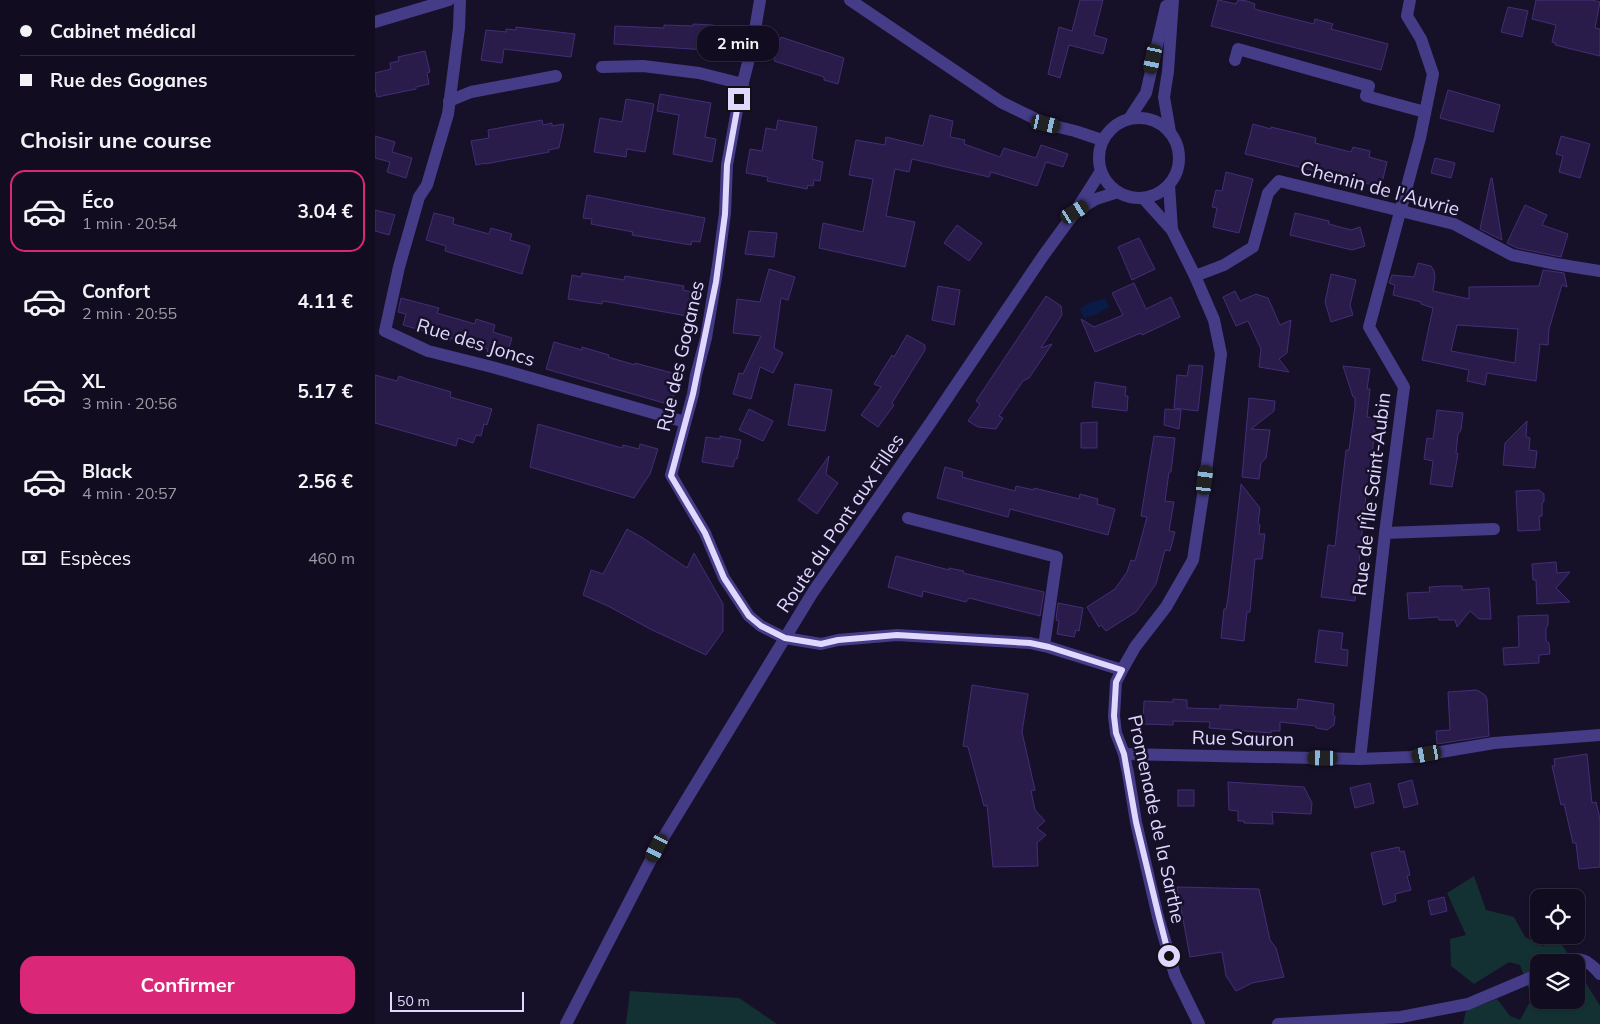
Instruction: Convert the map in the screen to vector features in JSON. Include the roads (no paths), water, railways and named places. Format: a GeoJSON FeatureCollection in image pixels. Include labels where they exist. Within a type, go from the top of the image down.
{"type":"FeatureCollection","features":[{"type":"Feature","properties":{"kind":"street"},"geometry":{"type":"LineString","coordinates":[[375,22],[449,0]]}},
{"type":"Feature","properties":{"kind":"street","name":"Rue des Joncs"},"geometry":{"type":"LineString","coordinates":[[460,0],[459,28],[448,114],[427,185],[419,197],[399,267],[385,331],[428,351],[492,367],[685,422]]}},
{"type":"Feature","properties":{"kind":"street","name":"Rue des Goganes"},"geometry":{"type":"LineString","coordinates":[[760,0],[727,165],[725,214],[706,338],[671,476],[705,533],[724,578],[749,616],[761,626],[785,638]]}},
{"type":"Feature","properties":{"kind":"street"},"geometry":{"type":"LineString","coordinates":[[850,0],[1001,102],[1046,124],[1102,140]]}},
{"type":"Feature","properties":{"kind":"street"},"geometry":{"type":"LineString","coordinates":[[1129,119],[1146,93],[1168,0]]}},
{"type":"Feature","properties":{"kind":"street"},"geometry":{"type":"LineString","coordinates":[[1170,132],[1164,97],[1168,71],[1173,0]]}},
{"type":"Feature","properties":{"kind":"street","name":"Rue de l'Île Saint-Aubin"},"geometry":{"type":"LineString","coordinates":[[1360,759],[1385,533],[1404,387],[1369,327],[1420,138],[1433,74],[1421,40],[1407,16],[1411,0]]}},
{"type":"Feature","properties":{"kind":"street"},"geometry":{"type":"LineString","coordinates":[[1235,60],[1238,50],[1247,52],[1369,86],[1366,96],[1425,112]]}},
{"type":"Feature","properties":{"kind":"street"},"geometry":{"type":"LineString","coordinates":[[602,67],[643,66],[699,73],[743,84]]}},
{"type":"Feature","properties":{"kind":"street"},"geometry":{"type":"LineString","coordinates":[[449,101],[471,92],[556,76]]}},
{"type":"Feature","properties":{"kind":"street"},"geometry":{"type":"LineString","coordinates":[[1149,118],[1163,125],[1170,132],[1178,147],[1179,159],[1176,176],[1169,185],[1157,194],[1143,198],[1130,197],[1118,192],[1107,183],[1101,171],[1099,155],[1102,140],[1113,126],[1129,119],[1149,118]]}},
{"type":"Feature","properties":{"kind":"street","name":"Route du Pont aux Filles"},"geometry":{"type":"LineString","coordinates":[[566,1024],[657,848],[813,592],[1075,212],[1101,171]]}},
{"type":"Feature","properties":{"kind":"street","name":"Chemin de l'Auvrie"},"geometry":{"type":"LineString","coordinates":[[1195,276],[1224,265],[1253,247],[1268,193],[1279,181],[1454,224],[1512,254],[1600,271]]}},
{"type":"Feature","properties":{"kind":"street","name":"Promenade de la Sarthe"},"geometry":{"type":"LineString","coordinates":[[1169,185],[1172,230]]}},
{"type":"Feature","properties":{"kind":"street","name":"Route du Pont aux Filles"},"geometry":{"type":"LineString","coordinates":[[1075,212],[1096,199],[1118,192]]}},
{"type":"Feature","properties":{"kind":"street","name":"Promenade de la Sarthe"},"geometry":{"type":"LineString","coordinates":[[1143,198],[1172,230],[1214,320],[1221,354],[1193,560],[1166,607],[1135,648],[1122,670],[1116,682],[1114,716],[1116,733],[1124,754],[1136,822],[1175,975],[1199,1024]]}},
{"type":"Feature","properties":{"kind":"street"},"geometry":{"type":"LineString","coordinates":[[908,518],[1057,557],[1044,646]]}},
{"type":"Feature","properties":{"kind":"street"},"geometry":{"type":"LineString","coordinates":[[1385,533],[1494,528]]}},
{"type":"Feature","properties":{"kind":"street"},"geometry":{"type":"LineString","coordinates":[[785,638],[821,644],[838,640],[897,635],[1001,641],[1044,646],[1122,670]]}},
{"type":"Feature","properties":{"kind":"street","name":"Rue Sauron"},"geometry":{"type":"LineString","coordinates":[[1124,754],[1360,759],[1411,757],[1494,743],[1600,735]]}},
{"type":"Feature","properties":{"kind":"street"},"geometry":{"type":"LineString","coordinates":[[1585,960],[1593,965],[1600,974]]}},
{"type":"Feature","properties":{"kind":"street"},"geometry":{"type":"LineString","coordinates":[[1278,1024],[1401,1017],[1468,1004],[1530,978]]}},
{"type":"Feature","properties":{"kind":"water"},"geometry":{"type":"Polygon","coordinates":[[[1105,298],[1109,307],[1097,314],[1084,318],[1080,309],[1089,303],[1105,298]]]}}]}
